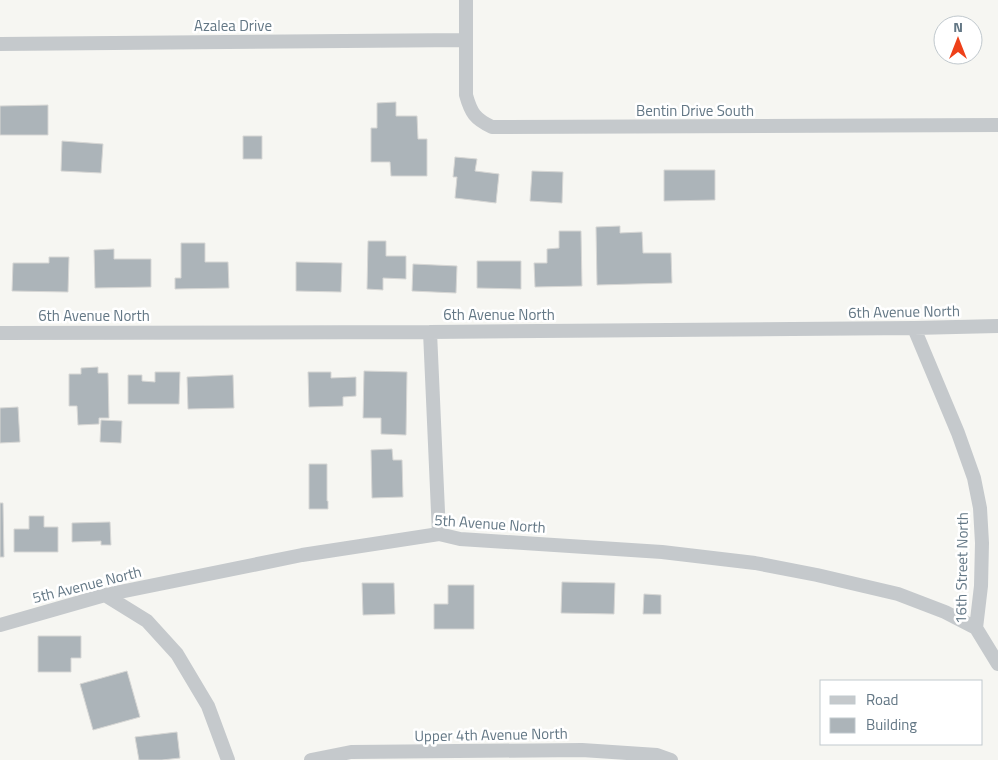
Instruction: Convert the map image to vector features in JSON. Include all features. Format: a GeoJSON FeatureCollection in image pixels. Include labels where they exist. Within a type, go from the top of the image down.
{"type":"FeatureCollection","features":[{"type":"Feature","properties":{"kind":"street","name":"Bentin Drive South"},"geometry":{"type":"LineString","coordinates":[[466,0],[466,95],[470,110],[480,122],[492,127],[998,124]]}},
{"type":"Feature","properties":{"kind":"street","name":"Azalea Drive"},"geometry":{"type":"LineString","coordinates":[[0,44],[466,40]]}},
{"type":"Feature","properties":{"kind":"street","name":"6th Avenue North"},"geometry":{"type":"LineString","coordinates":[[0,333],[430,332],[998,326]]}},
{"type":"Feature","properties":{"kind":"street","name":"16th Street North"},"geometry":{"type":"LineString","coordinates":[[914,328],[958,433],[974,478],[980,508],[982,543],[981,586],[976,628],[998,664]]}},
{"type":"Feature","properties":{"kind":"street"},"geometry":{"type":"LineString","coordinates":[[430,332],[439,534]]}},
{"type":"Feature","properties":{"kind":"street","name":"5th Avenue North"},"geometry":{"type":"LineString","coordinates":[[0,625],[106,594],[302,554],[439,534],[460,538],[662,552],[754,563],[817,575],[898,594],[945,612],[976,628]]}},
{"type":"Feature","properties":{"kind":"street"},"geometry":{"type":"LineString","coordinates":[[106,594],[147,621],[177,654],[208,706],[228,760]]}},
{"type":"Feature","properties":{"kind":"street","name":"Upper 4th Avenue North"},"geometry":{"type":"LineString","coordinates":[[311,760],[351,752],[582,750],[656,755],[671,760]]}},
{"type":"Feature","properties":{"kind":"building"},"geometry":{"type":"Polygon","coordinates":[[[396,102],[396,116],[417,116],[418,139],[427,139],[427,176],[391,176],[390,162],[371,162],[371,128],[377,128],[377,103],[396,102]]]}},
{"type":"Feature","properties":{"kind":"building"},"geometry":{"type":"Polygon","coordinates":[[[48,105],[48,135],[0,135],[0,106],[48,105]]]}},
{"type":"Feature","properties":{"kind":"building"},"geometry":{"type":"Polygon","coordinates":[[[243,136],[262,136],[262,159],[243,159],[243,136]]]}},
{"type":"Feature","properties":{"kind":"building"},"geometry":{"type":"Polygon","coordinates":[[[62,141],[103,144],[101,173],[61,171],[62,141]]]}},
{"type":"Feature","properties":{"kind":"building"},"geometry":{"type":"Polygon","coordinates":[[[455,157],[477,159],[475,171],[499,174],[496,203],[455,198],[457,177],[453,177],[455,157]]]}},
{"type":"Feature","properties":{"kind":"building"},"geometry":{"type":"Polygon","coordinates":[[[664,170],[715,170],[715,200],[664,201],[664,170]]]}},
{"type":"Feature","properties":{"kind":"building"},"geometry":{"type":"Polygon","coordinates":[[[532,171],[563,172],[562,203],[530,201],[532,171]]]}},
{"type":"Feature","properties":{"kind":"building"},"geometry":{"type":"Polygon","coordinates":[[[620,226],[620,233],[642,232],[643,253],[671,253],[672,283],[597,285],[596,227],[620,226]]]}},
{"type":"Feature","properties":{"kind":"building"},"geometry":{"type":"Polygon","coordinates":[[[559,231],[581,231],[582,286],[535,287],[534,263],[547,263],[547,249],[559,248],[559,231]]]}},
{"type":"Feature","properties":{"kind":"building"},"geometry":{"type":"Polygon","coordinates":[[[368,241],[386,241],[386,256],[406,256],[406,279],[383,278],[383,290],[367,289],[368,241]]]}},
{"type":"Feature","properties":{"kind":"building"},"geometry":{"type":"Polygon","coordinates":[[[181,243],[205,243],[205,262],[228,262],[229,288],[175,289],[175,278],[181,278],[181,243]]]}},
{"type":"Feature","properties":{"kind":"building"},"geometry":{"type":"Polygon","coordinates":[[[114,249],[114,259],[151,259],[151,287],[95,288],[94,250],[114,249]]]}},
{"type":"Feature","properties":{"kind":"building"},"geometry":{"type":"Polygon","coordinates":[[[49,257],[69,257],[68,292],[12,291],[13,263],[49,263],[49,257]]]}},
{"type":"Feature","properties":{"kind":"building"},"geometry":{"type":"Polygon","coordinates":[[[477,261],[521,261],[521,289],[477,288],[477,261]]]}},
{"type":"Feature","properties":{"kind":"building"},"geometry":{"type":"Polygon","coordinates":[[[296,262],[342,263],[341,292],[296,291],[296,262]]]}},
{"type":"Feature","properties":{"kind":"building"},"geometry":{"type":"Polygon","coordinates":[[[413,264],[457,266],[456,293],[412,291],[413,264]]]}},
{"type":"Feature","properties":{"kind":"building"},"geometry":{"type":"Polygon","coordinates":[[[98,367],[98,373],[108,373],[109,418],[99,418],[99,424],[78,425],[77,406],[69,406],[69,374],[81,374],[81,368],[98,367]]]}},
{"type":"Feature","properties":{"kind":"building"},"geometry":{"type":"Polygon","coordinates":[[[364,371],[407,372],[406,435],[381,434],[381,418],[363,418],[364,371]]]}},
{"type":"Feature","properties":{"kind":"building"},"geometry":{"type":"Polygon","coordinates":[[[155,372],[180,372],[179,404],[128,404],[128,375],[142,375],[142,381],[155,382],[155,372]]]}},
{"type":"Feature","properties":{"kind":"building"},"geometry":{"type":"Polygon","coordinates":[[[308,372],[331,372],[331,378],[356,377],[356,396],[343,397],[343,406],[309,407],[308,372]]]}},
{"type":"Feature","properties":{"kind":"building"},"geometry":{"type":"Polygon","coordinates":[[[233,375],[234,408],[188,409],[187,377],[233,375]]]}},
{"type":"Feature","properties":{"kind":"building"},"geometry":{"type":"Polygon","coordinates":[[[18,407],[20,442],[0,443],[0,408],[18,407]]]}},
{"type":"Feature","properties":{"kind":"building"},"geometry":{"type":"Polygon","coordinates":[[[101,420],[122,421],[121,443],[100,442],[101,420]]]}},
{"type":"Feature","properties":{"kind":"building"},"geometry":{"type":"Polygon","coordinates":[[[392,449],[393,460],[402,460],[403,497],[372,498],[371,450],[392,449]]]}},
{"type":"Feature","properties":{"kind":"building"},"geometry":{"type":"Polygon","coordinates":[[[309,464],[327,464],[328,509],[309,509],[309,464]]]}},
{"type":"Feature","properties":{"kind":"building"},"geometry":{"type":"Polygon","coordinates":[[[0,503],[3,503],[4,557],[0,557],[0,503]]]}},
{"type":"Feature","properties":{"kind":"building"},"geometry":{"type":"Polygon","coordinates":[[[29,516],[44,516],[44,527],[58,527],[58,552],[14,552],[14,529],[29,529],[29,516]]]}},
{"type":"Feature","properties":{"kind":"building"},"geometry":{"type":"Polygon","coordinates":[[[110,522],[111,545],[101,545],[101,541],[72,542],[72,523],[110,522]]]}},
{"type":"Feature","properties":{"kind":"building"},"geometry":{"type":"Polygon","coordinates":[[[562,582],[615,583],[614,614],[561,613],[562,582]]]}},
{"type":"Feature","properties":{"kind":"building"},"geometry":{"type":"Polygon","coordinates":[[[362,583],[394,583],[395,614],[363,615],[362,583]]]}},
{"type":"Feature","properties":{"kind":"building"},"geometry":{"type":"Polygon","coordinates":[[[448,585],[474,585],[474,629],[434,629],[434,604],[448,604],[448,585]]]}},
{"type":"Feature","properties":{"kind":"building"},"geometry":{"type":"Polygon","coordinates":[[[644,594],[661,595],[661,614],[643,614],[644,594]]]}},
{"type":"Feature","properties":{"kind":"building"},"geometry":{"type":"Polygon","coordinates":[[[38,636],[81,636],[81,658],[71,658],[71,672],[38,672],[38,636]]]}},
{"type":"Feature","properties":{"kind":"building"},"geometry":{"type":"Polygon","coordinates":[[[127,671],[140,717],[93,730],[80,684],[127,671]]]}},
{"type":"Feature","properties":{"kind":"building"},"geometry":{"type":"Polygon","coordinates":[[[177,732],[180,758],[139,760],[135,737],[177,732]]]}}]}
